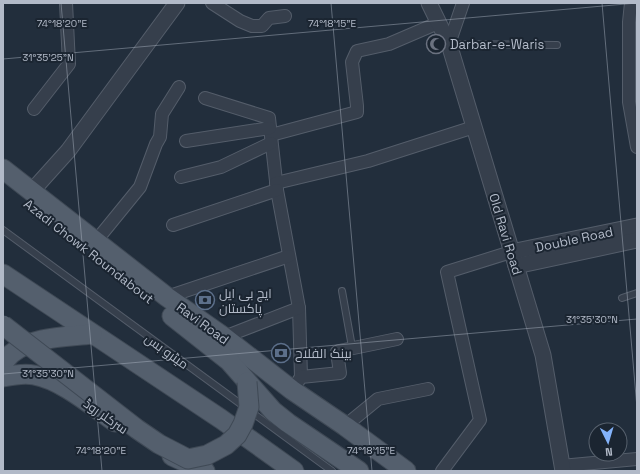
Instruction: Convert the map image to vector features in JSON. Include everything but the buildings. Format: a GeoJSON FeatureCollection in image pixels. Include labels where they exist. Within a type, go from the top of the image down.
{"type":"FeatureCollection","features":[{"type":"Feature","properties":{"kind":"main road","name":"Ravi Road"},"geometry":{"type":"LineString","coordinates":[[3,169],[167,297],[224,338],[296,384],[346,426],[406,471]]}},
{"type":"Feature","properties":{"kind":"main road","name":"Azadi Chowk Roundabout"},"geometry":{"type":"LineString","coordinates":[[3,184],[215,349],[234,366],[273,411],[288,423],[359,471]]}},
{"type":"Feature","properties":{"kind":"main road"},"geometry":{"type":"LineString","coordinates":[[3,274],[221,418],[294,471]]}},
{"type":"Feature","properties":{"kind":"main road"},"geometry":{"type":"LineString","coordinates":[[3,325],[137,429],[159,444],[188,459],[220,471]]}},
{"type":"Feature","properties":{"kind":"main road"},"geometry":{"type":"LineString","coordinates":[[3,365],[12,354],[28,344],[50,338],[92,334]]}},
{"type":"Feature","properties":{"kind":"main road"},"geometry":{"type":"LineString","coordinates":[[3,365],[53,363]]}},
{"type":"Feature","properties":{"kind":"main road","name":"سرکلر روڈ"},"geometry":{"type":"LineString","coordinates":[[3,377],[34,375],[57,382],[140,439],[194,467],[206,471]]}},
{"type":"Feature","properties":{"kind":"main road"},"geometry":{"type":"LineString","coordinates":[[188,459],[216,452],[236,435],[249,406],[247,382]]}},
{"type":"Feature","properties":{"kind":"street"},"geometry":{"type":"LineString","coordinates":[[34,109],[69,64],[66,3]]}},
{"type":"Feature","properties":{"kind":"street"},"geometry":{"type":"LineString","coordinates":[[32,191],[68,150],[177,3]]}},
{"type":"Feature","properties":{"kind":"street"},"geometry":{"type":"LineString","coordinates":[[212,3],[240,21],[252,26],[262,26],[269,18],[285,16]]}},
{"type":"Feature","properties":{"kind":"street","name":"Old Ravi Road"},"geometry":{"type":"LineString","coordinates":[[429,3],[448,44],[543,355],[562,469]]}},
{"type":"Feature","properties":{"kind":"street"},"geometry":{"type":"LineString","coordinates":[[448,44],[463,3]]}},
{"type":"Feature","properties":{"kind":"street"},"geometry":{"type":"LineString","coordinates":[[631,3],[629,22],[629,102],[637,147]]}},
{"type":"Feature","properties":{"kind":"street"},"geometry":{"type":"LineString","coordinates":[[186,141],[271,135],[357,112],[352,62],[356,51],[389,44],[438,23]]}},
{"type":"Feature","properties":{"kind":"street"},"geometry":{"type":"LineString","coordinates":[[96,241],[140,187],[160,137],[162,114],[179,87]]}},
{"type":"Feature","properties":{"kind":"street"},"geometry":{"type":"LineString","coordinates":[[206,98],[269,118],[276,187],[299,308],[296,384],[340,373],[337,352],[352,347],[397,339]]}},
{"type":"Feature","properties":{"kind":"street"},"geometry":{"type":"LineString","coordinates":[[173,225],[276,187],[368,161],[474,127]]}},
{"type":"Feature","properties":{"kind":"street"},"geometry":{"type":"LineString","coordinates":[[181,177],[221,167],[271,135]]}},
{"type":"Feature","properties":{"kind":"street","name":"Double Road"},"geometry":{"type":"LineString","coordinates":[[513,259],[637,226]]}},
{"type":"Feature","properties":{"kind":"street","name":"Double Road"},"geometry":{"type":"LineString","coordinates":[[513,259],[637,240]]}},
{"type":"Feature","properties":{"kind":"street"},"geometry":{"type":"LineString","coordinates":[[167,297],[289,256]]}},
{"type":"Feature","properties":{"kind":"street"},"geometry":{"type":"LineString","coordinates":[[442,471],[480,420],[447,272],[513,259]]}},
{"type":"Feature","properties":{"kind":"street"},"geometry":{"type":"LineString","coordinates":[[224,338],[299,308]]}},
{"type":"Feature","properties":{"kind":"street"},"geometry":{"type":"LineString","coordinates":[[346,426],[378,399],[428,389]]}},
{"type":"Feature","properties":{"kind":"street"},"geometry":{"type":"LineString","coordinates":[[562,469],[637,459]]}},
{"type":"Feature","properties":{"kind":"lane"},"geometry":{"type":"LineString","coordinates":[[448,44],[557,45]]}},
{"type":"Feature","properties":{"kind":"lane","name":"میٹرو بس"},"geometry":{"type":"LineString","coordinates":[[3,230],[332,471]]}},
{"type":"Feature","properties":{"kind":"lane"},"geometry":{"type":"LineString","coordinates":[[342,291],[352,347]]}},
{"type":"Feature","properties":{"kind":"lane"},"geometry":{"type":"LineString","coordinates":[[622,298],[637,293]]}},
{"type":"Feature","properties":{"kind":"place","name":"Darbar-e-Waris"},"geometry":{"type":"Point","coordinates":[436,44]}},
{"type":"Feature","properties":{"kind":"place","name":"ایچ بی ایل پاکستان"},"geometry":{"type":"Point","coordinates":[205,300]}},
{"type":"Feature","properties":{"kind":"place","name":"بینک الفلاح"},"geometry":{"type":"Point","coordinates":[281,353]}}]}
